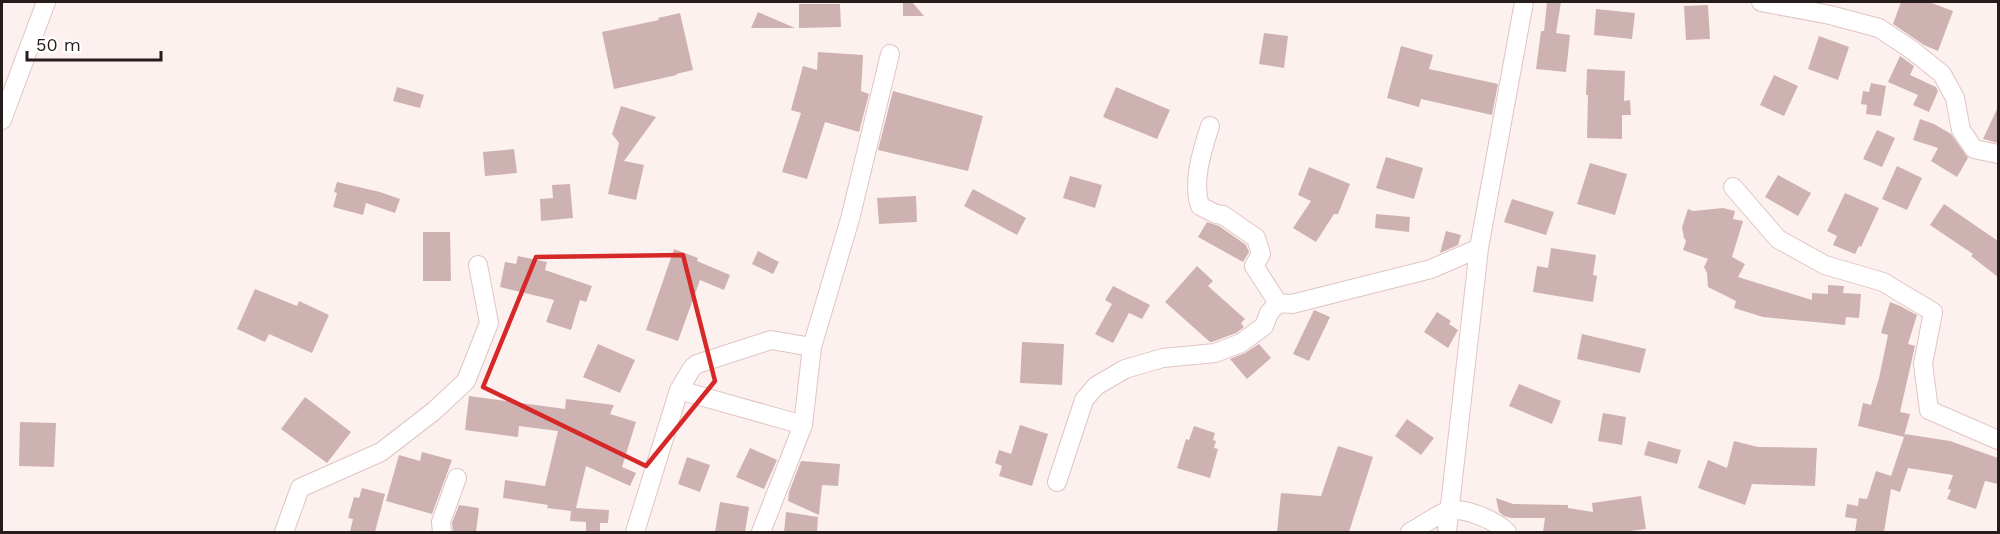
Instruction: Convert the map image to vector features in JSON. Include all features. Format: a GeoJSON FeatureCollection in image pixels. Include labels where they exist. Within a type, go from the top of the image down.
{"type":"FeatureCollection","features":[{"type":"Feature","properties":{"kind":"street"},"geometry":{"type":"LineString","coordinates":[[2,120],[46,2]]}},
{"type":"Feature","properties":{"kind":"street"},"geometry":{"type":"LineString","coordinates":[[1447,532],[1479,248],[1524,2]]}},
{"type":"Feature","properties":{"kind":"street"},"geometry":{"type":"LineString","coordinates":[[1761,2],[1834,8],[1879,28],[1942,74],[1955,98],[1961,130],[1974,149],[1998,154]]}},
{"type":"Feature","properties":{"kind":"street"},"geometry":{"type":"LineString","coordinates":[[761,532],[803,425],[812,347],[850,219],[890,54]]}},
{"type":"Feature","properties":{"kind":"street"},"geometry":{"type":"LineString","coordinates":[[1210,126],[1203,148],[1199,173],[1197,194],[1200,206],[1223,215],[1256,238],[1261,254],[1254,266],[1278,303]]}},
{"type":"Feature","properties":{"kind":"street"},"geometry":{"type":"LineString","coordinates":[[1733,187],[1778,239],[1825,265],[1883,282],[1934,312],[1923,364],[1929,410],[1998,440]]}},
{"type":"Feature","properties":{"kind":"street"},"geometry":{"type":"LineString","coordinates":[[1278,303],[1292,304],[1431,269],[1479,248]]}},
{"type":"Feature","properties":{"kind":"street"},"geometry":{"type":"LineString","coordinates":[[284,532],[300,488],[381,452],[434,411],[466,381],[489,323],[478,265]]}},
{"type":"Feature","properties":{"kind":"street"},"geometry":{"type":"LineString","coordinates":[[1057,482],[1084,400],[1096,386],[1125,369],[1162,358],[1215,353],[1241,343],[1264,326],[1269,313],[1278,303]]}},
{"type":"Feature","properties":{"kind":"street"},"geometry":{"type":"LineString","coordinates":[[635,532],[678,390],[692,368],[697,364],[771,340],[812,347]]}},
{"type":"Feature","properties":{"kind":"street"},"geometry":{"type":"LineString","coordinates":[[678,390],[803,425]]}},
{"type":"Feature","properties":{"kind":"street"},"geometry":{"type":"LineString","coordinates":[[442,532],[441,522],[457,478]]}},
{"type":"Feature","properties":{"kind":"street"},"geometry":{"type":"LineString","coordinates":[[1410,532],[1449,511],[1470,512],[1500,525],[1507,532]]}},
{"type":"Feature","properties":{"kind":"highlighted area"},"geometry":{"type":"Polygon","coordinates":[[[683,255],[715,381],[646,466],[483,387],[536,257],[683,255]]]}},
{"type":"Feature","properties":{"kind":"building"},"geometry":{"type":"Polygon","coordinates":[[[903,2],[912,2],[924,16],[903,16],[903,2]]]}},
{"type":"Feature","properties":{"kind":"building"},"geometry":{"type":"Polygon","coordinates":[[[1547,2],[1561,2],[1556,33],[1570,35],[1566,72],[1536,69],[1547,2]]]}},
{"type":"Feature","properties":{"kind":"building"},"geometry":{"type":"Polygon","coordinates":[[[1901,2],[1929,2],[1953,11],[1938,51],[1924,45],[1893,24],[1901,2]]]}},
{"type":"Feature","properties":{"kind":"building"},"geometry":{"type":"Polygon","coordinates":[[[799,4],[840,4],[841,27],[799,28],[799,4]]]}},
{"type":"Feature","properties":{"kind":"building"},"geometry":{"type":"Polygon","coordinates":[[[1708,5],[1710,39],[1686,40],[1684,6],[1708,5]]]}},
{"type":"Feature","properties":{"kind":"building"},"geometry":{"type":"Polygon","coordinates":[[[1596,9],[1635,13],[1632,39],[1594,35],[1596,9]]]}},
{"type":"Feature","properties":{"kind":"building"},"geometry":{"type":"Polygon","coordinates":[[[758,12],[795,28],[751,28],[758,12]]]}},
{"type":"Feature","properties":{"kind":"building"},"geometry":{"type":"Polygon","coordinates":[[[680,13],[693,70],[614,89],[602,32],[659,20],[658,18],[680,13]]]}},
{"type":"Feature","properties":{"kind":"building"},"geometry":{"type":"Polygon","coordinates":[[[1264,33],[1288,36],[1284,68],[1259,64],[1264,33]]]}},
{"type":"Feature","properties":{"kind":"building"},"geometry":{"type":"Polygon","coordinates":[[[1819,36],[1849,47],[1838,80],[1808,69],[1819,36]]]}},
{"type":"Feature","properties":{"kind":"building"},"geometry":{"type":"Polygon","coordinates":[[[1401,46],[1433,55],[1429,69],[1498,84],[1492,115],[1421,99],[1419,107],[1387,98],[1401,46]]]}},
{"type":"Feature","properties":{"kind":"building"},"geometry":{"type":"Polygon","coordinates":[[[818,52],[863,55],[861,91],[869,94],[859,132],[825,122],[807,179],[782,172],[801,113],[791,110],[803,66],[817,70],[818,52]]]}},
{"type":"Feature","properties":{"kind":"building"},"geometry":{"type":"Polygon","coordinates":[[[1900,56],[1914,66],[1910,75],[1936,87],[1938,91],[1929,112],[1913,105],[1918,95],[1888,82],[1900,56]]]}},
{"type":"Feature","properties":{"kind":"building"},"geometry":{"type":"Polygon","coordinates":[[[1587,69],[1625,71],[1624,101],[1630,100],[1631,115],[1622,115],[1622,139],[1587,138],[1587,69]]]}},
{"type":"Feature","properties":{"kind":"building"},"geometry":{"type":"Polygon","coordinates":[[[1774,75],[1798,86],[1784,116],[1760,105],[1774,75]]]}},
{"type":"Feature","properties":{"kind":"building"},"geometry":{"type":"Polygon","coordinates":[[[1871,83],[1886,86],[1881,116],[1866,114],[1867,105],[1861,104],[1863,91],[1869,92],[1871,83]]]}},
{"type":"Feature","properties":{"kind":"building"},"geometry":{"type":"Polygon","coordinates":[[[397,87],[424,95],[420,108],[393,101],[397,87]]]}},
{"type":"Feature","properties":{"kind":"building"},"geometry":{"type":"Polygon","coordinates":[[[1116,87],[1170,110],[1157,139],[1103,117],[1116,87]]]}},
{"type":"Feature","properties":{"kind":"building"},"geometry":{"type":"Polygon","coordinates":[[[893,91],[983,116],[968,171],[878,150],[893,91]]]}},
{"type":"Feature","properties":{"kind":"building"},"geometry":{"type":"Polygon","coordinates":[[[621,106],[656,117],[624,161],[644,165],[636,200],[608,194],[619,143],[612,134],[621,106]]]}},
{"type":"Feature","properties":{"kind":"building"},"geometry":{"type":"Polygon","coordinates":[[[1998,107],[1998,143],[1983,139],[1998,107]]]}},
{"type":"Feature","properties":{"kind":"building"},"geometry":{"type":"Polygon","coordinates":[[[1920,119],[1951,134],[1968,158],[1957,177],[1931,161],[1938,148],[1913,140],[1920,119]]]}},
{"type":"Feature","properties":{"kind":"building"},"geometry":{"type":"Polygon","coordinates":[[[1877,130],[1895,138],[1882,167],[1863,159],[1877,130]]]}},
{"type":"Feature","properties":{"kind":"building"},"geometry":{"type":"Polygon","coordinates":[[[514,149],[517,173],[485,176],[483,152],[514,149]]]}},
{"type":"Feature","properties":{"kind":"building"},"geometry":{"type":"Polygon","coordinates":[[[1386,157],[1423,168],[1414,199],[1376,188],[1386,157]]]}},
{"type":"Feature","properties":{"kind":"building"},"geometry":{"type":"Polygon","coordinates":[[[1590,163],[1627,174],[1615,215],[1577,204],[1590,163]]]}},
{"type":"Feature","properties":{"kind":"building"},"geometry":{"type":"Polygon","coordinates":[[[1897,166],[1922,178],[1907,210],[1882,199],[1897,166]]]}},
{"type":"Feature","properties":{"kind":"building"},"geometry":{"type":"Polygon","coordinates":[[[1309,167],[1350,184],[1338,214],[1334,214],[1316,242],[1293,228],[1311,201],[1298,195],[1309,167]]]}},
{"type":"Feature","properties":{"kind":"building"},"geometry":{"type":"Polygon","coordinates":[[[1778,175],[1811,193],[1798,216],[1765,197],[1778,175]]]}},
{"type":"Feature","properties":{"kind":"building"},"geometry":{"type":"Polygon","coordinates":[[[1070,176],[1102,185],[1095,208],[1063,198],[1070,176]]]}},
{"type":"Feature","properties":{"kind":"building"},"geometry":{"type":"Polygon","coordinates":[[[337,182],[400,199],[395,213],[366,203],[363,215],[333,207],[337,182]]]}},
{"type":"Feature","properties":{"kind":"building"},"geometry":{"type":"Polygon","coordinates":[[[570,184],[573,218],[541,221],[540,199],[553,198],[552,185],[570,184]]]}},
{"type":"Feature","properties":{"kind":"building"},"geometry":{"type":"Polygon","coordinates":[[[973,189],[1026,218],[1017,235],[964,206],[973,189]]]}},
{"type":"Feature","properties":{"kind":"building"},"geometry":{"type":"Polygon","coordinates":[[[1845,193],[1879,208],[1861,247],[1859,246],[1855,254],[1833,245],[1837,236],[1827,231],[1845,193]]]}},
{"type":"Feature","properties":{"kind":"building"},"geometry":{"type":"Polygon","coordinates":[[[916,196],[917,222],[879,224],[877,198],[916,196]]]}},
{"type":"Feature","properties":{"kind":"building"},"geometry":{"type":"Polygon","coordinates":[[[1512,199],[1554,212],[1546,235],[1504,222],[1512,199]]]}},
{"type":"Feature","properties":{"kind":"building"},"geometry":{"type":"Polygon","coordinates":[[[1944,204],[1998,241],[1998,277],[1971,256],[1973,254],[1930,225],[1944,204]]]}},
{"type":"Feature","properties":{"kind":"building"},"geometry":{"type":"Polygon","coordinates":[[[1723,208],[1735,211],[1733,219],[1743,221],[1732,257],[1745,264],[1738,277],[1812,300],[1812,293],[1828,294],[1828,285],[1844,286],[1843,293],[1861,294],[1859,318],[1846,317],[1845,325],[1763,317],[1734,308],[1736,301],[1708,287],[1704,267],[1708,259],[1683,250],[1686,241],[1682,227],[1688,209],[1693,211],[1723,208]]]}},
{"type":"Feature","properties":{"kind":"building"},"geometry":{"type":"Polygon","coordinates":[[[1376,214],[1410,217],[1409,232],[1375,228],[1376,214]]]}},
{"type":"Feature","properties":{"kind":"building"},"geometry":{"type":"Polygon","coordinates":[[[1207,222],[1219,226],[1246,245],[1249,252],[1243,262],[1198,237],[1207,222]]]}},
{"type":"Feature","properties":{"kind":"building"},"geometry":{"type":"Polygon","coordinates":[[[1446,231],[1461,235],[1458,245],[1440,253],[1446,231]]]}},
{"type":"Feature","properties":{"kind":"building"},"geometry":{"type":"Polygon","coordinates":[[[423,232],[450,232],[451,281],[423,281],[423,232]]]}},
{"type":"Feature","properties":{"kind":"building"},"geometry":{"type":"Polygon","coordinates":[[[1551,248],[1596,255],[1593,275],[1597,276],[1593,302],[1533,292],[1537,266],[1548,268],[1551,248]]]}},
{"type":"Feature","properties":{"kind":"building"},"geometry":{"type":"Polygon","coordinates":[[[674,249],[698,258],[697,261],[730,275],[724,290],[700,280],[678,341],[646,330],[674,249]]]}},
{"type":"Feature","properties":{"kind":"building"},"geometry":{"type":"Polygon","coordinates":[[[758,251],[779,262],[773,274],[752,264],[758,251]]]}},
{"type":"Feature","properties":{"kind":"building"},"geometry":{"type":"Polygon","coordinates":[[[518,256],[547,262],[545,270],[592,286],[586,302],[580,300],[571,330],[546,322],[554,300],[500,287],[505,262],[516,264],[518,256]]]}},
{"type":"Feature","properties":{"kind":"building"},"geometry":{"type":"Polygon","coordinates":[[[1197,266],[1213,281],[1208,286],[1245,319],[1241,323],[1244,327],[1236,333],[1210,342],[1165,302],[1197,266]]]}},
{"type":"Feature","properties":{"kind":"building"},"geometry":{"type":"Polygon","coordinates":[[[1113,286],[1150,305],[1142,319],[1129,313],[1113,343],[1095,334],[1112,304],[1105,300],[1113,286]]]}},
{"type":"Feature","properties":{"kind":"building"},"geometry":{"type":"Polygon","coordinates":[[[255,289],[297,306],[299,301],[329,315],[312,353],[269,334],[265,342],[237,329],[255,289]]]}},
{"type":"Feature","properties":{"kind":"building"},"geometry":{"type":"Polygon","coordinates":[[[1890,302],[1917,315],[1908,344],[1915,346],[1900,412],[1910,414],[1904,436],[1905,434],[1950,441],[1998,458],[1998,484],[1985,481],[1976,509],[1947,499],[1953,475],[1908,468],[1900,492],[1891,489],[1884,532],[1855,532],[1857,519],[1845,517],[1847,504],[1858,506],[1859,498],[1867,499],[1876,471],[1891,476],[1904,437],[1858,426],[1863,403],[1871,405],[1879,378],[1888,335],[1881,333],[1890,302]]]}},
{"type":"Feature","properties":{"kind":"building"},"geometry":{"type":"Polygon","coordinates":[[[1314,310],[1330,317],[1309,361],[1293,354],[1314,310]]]}},
{"type":"Feature","properties":{"kind":"building"},"geometry":{"type":"Polygon","coordinates":[[[1437,312],[1451,321],[1449,324],[1458,330],[1448,348],[1424,332],[1437,312]]]}},
{"type":"Feature","properties":{"kind":"building"},"geometry":{"type":"Polygon","coordinates":[[[1582,334],[1646,349],[1640,373],[1577,359],[1582,334]]]}},
{"type":"Feature","properties":{"kind":"building"},"geometry":{"type":"Polygon","coordinates":[[[1022,342],[1064,344],[1062,385],[1020,383],[1022,342]]]}},
{"type":"Feature","properties":{"kind":"building"},"geometry":{"type":"Polygon","coordinates":[[[598,344],[635,360],[620,393],[583,377],[598,344]]]}},
{"type":"Feature","properties":{"kind":"building"},"geometry":{"type":"Polygon","coordinates":[[[1259,344],[1271,358],[1247,379],[1230,359],[1259,344]]]}},
{"type":"Feature","properties":{"kind":"building"},"geometry":{"type":"Polygon","coordinates":[[[1519,384],[1561,401],[1552,424],[1509,406],[1519,384]]]}},
{"type":"Feature","properties":{"kind":"building"},"geometry":{"type":"Polygon","coordinates":[[[469,396],[565,409],[566,399],[614,405],[610,414],[636,422],[622,467],[636,473],[630,486],[586,466],[576,508],[609,510],[608,523],[600,523],[600,532],[586,532],[586,522],[570,521],[571,511],[503,498],[505,480],[545,486],[558,431],[519,426],[518,437],[465,430],[469,396]]]}},
{"type":"Feature","properties":{"kind":"building"},"geometry":{"type":"Polygon","coordinates":[[[305,397],[351,432],[327,463],[281,429],[305,397]]]}},
{"type":"Feature","properties":{"kind":"building"},"geometry":{"type":"Polygon","coordinates":[[[1603,413],[1626,417],[1622,445],[1598,441],[1603,413]]]}},
{"type":"Feature","properties":{"kind":"building"},"geometry":{"type":"Polygon","coordinates":[[[1407,419],[1434,438],[1421,455],[1395,436],[1407,419]]]}},
{"type":"Feature","properties":{"kind":"building"},"geometry":{"type":"Polygon","coordinates":[[[20,422],[56,423],[54,467],[19,466],[20,422]]]}},
{"type":"Feature","properties":{"kind":"building"},"geometry":{"type":"Polygon","coordinates":[[[1020,425],[1048,434],[1032,486],[999,476],[1002,466],[995,463],[999,450],[1011,454],[1020,425]]]}},
{"type":"Feature","properties":{"kind":"building"},"geometry":{"type":"Polygon","coordinates":[[[1194,426],[1215,433],[1214,448],[1218,449],[1210,478],[1177,468],[1186,439],[1189,440],[1194,426]]]}},
{"type":"Feature","properties":{"kind":"building"},"geometry":{"type":"Polygon","coordinates":[[[1648,441],[1681,450],[1677,464],[1644,455],[1648,441]]]}},
{"type":"Feature","properties":{"kind":"building"},"geometry":{"type":"Polygon","coordinates":[[[1734,441],[1758,447],[1817,448],[1815,486],[1752,484],[1745,505],[1698,488],[1708,460],[1727,468],[1734,441]]]}},
{"type":"Feature","properties":{"kind":"building"},"geometry":{"type":"Polygon","coordinates":[[[1338,446],[1373,457],[1349,532],[1277,532],[1281,493],[1321,496],[1338,446]]]}},
{"type":"Feature","properties":{"kind":"building"},"geometry":{"type":"Polygon","coordinates":[[[750,448],[777,460],[764,489],[736,477],[750,448]]]}},
{"type":"Feature","properties":{"kind":"building"},"geometry":{"type":"Polygon","coordinates":[[[422,452],[452,460],[432,514],[386,501],[399,455],[420,461],[422,452]]]}},
{"type":"Feature","properties":{"kind":"building"},"geometry":{"type":"Polygon","coordinates":[[[687,457],[710,465],[700,492],[678,484],[687,457]]]}},
{"type":"Feature","properties":{"kind":"building"},"geometry":{"type":"Polygon","coordinates":[[[801,461],[840,464],[838,486],[822,485],[819,515],[788,501],[789,492],[801,461]]]}},
{"type":"Feature","properties":{"kind":"building"},"geometry":{"type":"Polygon","coordinates":[[[362,488],[385,494],[375,532],[350,532],[353,519],[348,518],[354,497],[359,498],[362,488]]]}},
{"type":"Feature","properties":{"kind":"building"},"geometry":{"type":"Polygon","coordinates":[[[1641,496],[1646,529],[1623,532],[1543,532],[1545,518],[1504,516],[1499,512],[1496,498],[1513,504],[1568,505],[1568,508],[1593,512],[1592,503],[1641,496]]]}},
{"type":"Feature","properties":{"kind":"building"},"geometry":{"type":"Polygon","coordinates":[[[720,502],[749,507],[745,532],[715,532],[720,502]]]}},
{"type":"Feature","properties":{"kind":"building"},"geometry":{"type":"Polygon","coordinates":[[[459,505],[479,508],[476,532],[453,532],[452,523],[459,505]]]}},
{"type":"Feature","properties":{"kind":"building"},"geometry":{"type":"Polygon","coordinates":[[[786,512],[818,517],[817,532],[784,532],[786,512]]]}}]}
